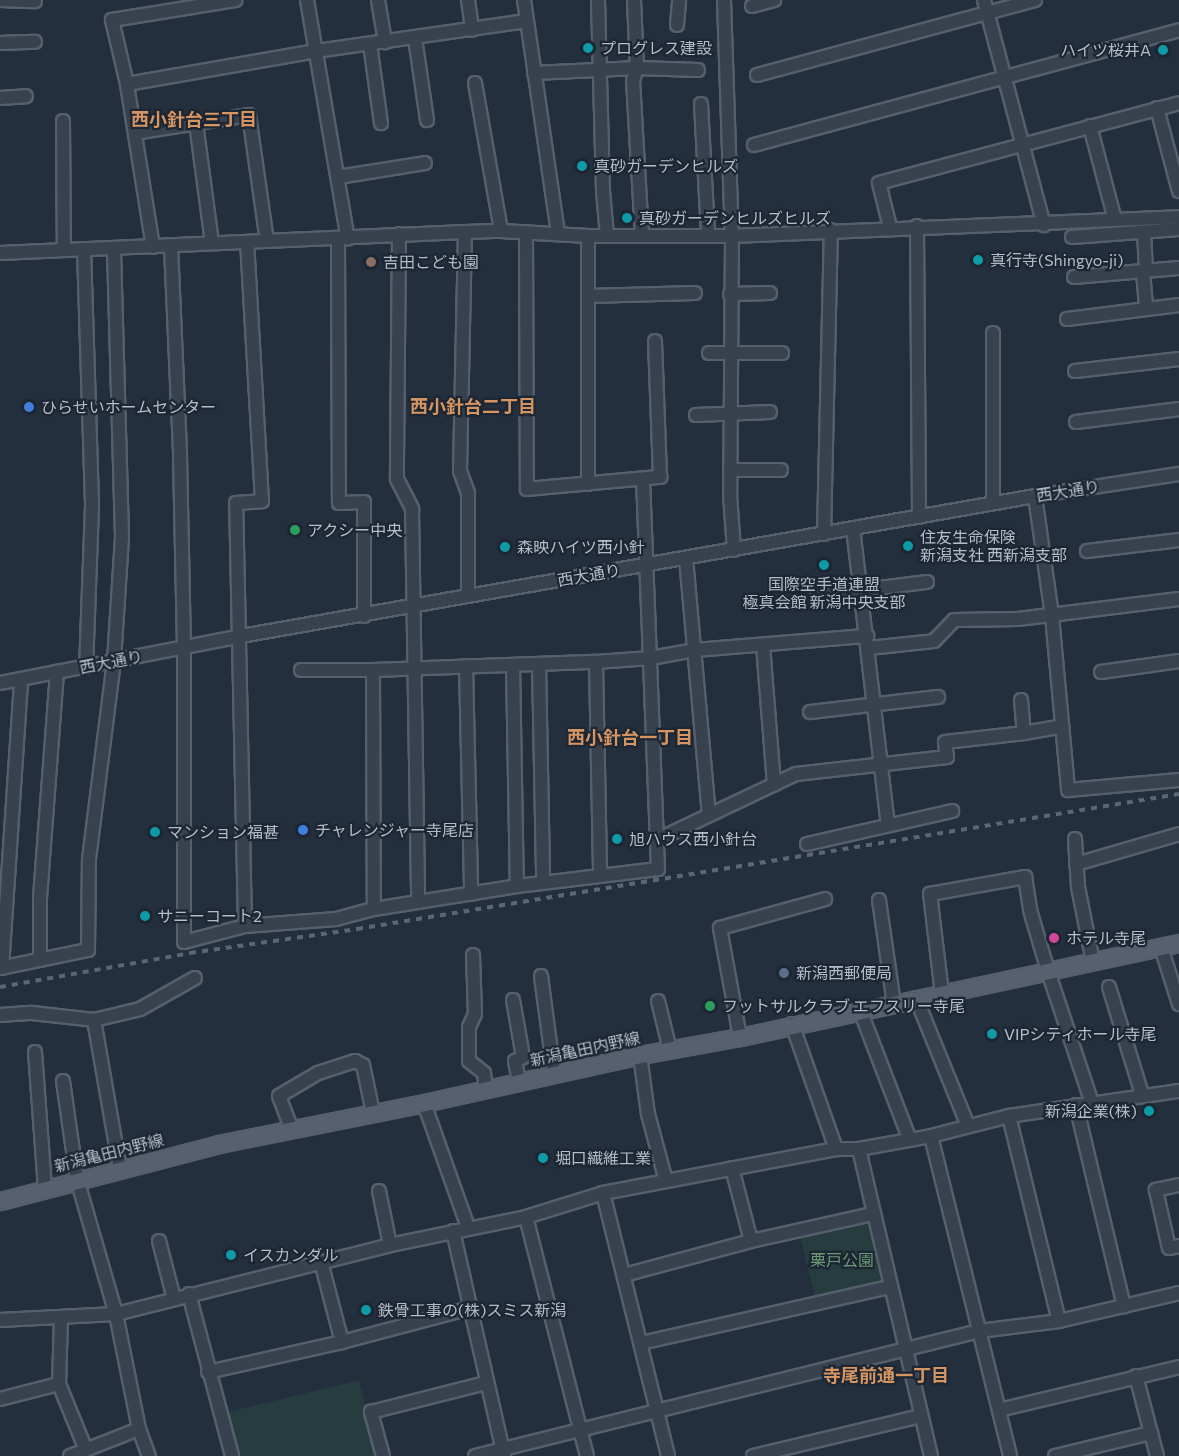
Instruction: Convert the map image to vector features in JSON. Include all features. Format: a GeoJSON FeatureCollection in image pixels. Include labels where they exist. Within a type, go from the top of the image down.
{"type":"FeatureCollection","features":[{"type":"Feature","properties":{"kind":"main road","name":"新潟亀田内野線"},"geometry":{"type":"LineString","coordinates":[[0,1201],[77,1179],[219,1144],[424,1103],[640,1055],[740,1037],[792,1024],[1179,943]]}},
{"type":"Feature","properties":{"kind":"street"},"geometry":{"type":"LineString","coordinates":[[0,0],[35,1]]}},
{"type":"Feature","properties":{"kind":"street"},"geometry":{"type":"LineString","coordinates":[[153,246],[127,84],[112,20],[235,0]]}},
{"type":"Feature","properties":{"kind":"street"},"geometry":{"type":"LineString","coordinates":[[308,0],[338,177],[343,239],[339,503],[364,502],[364,616]]}},
{"type":"Feature","properties":{"kind":"street"},"geometry":{"type":"LineString","coordinates":[[378,0],[384,42]]}},
{"type":"Feature","properties":{"kind":"street"},"geometry":{"type":"LineString","coordinates":[[468,0],[472,30]]}},
{"type":"Feature","properties":{"kind":"street"},"geometry":{"type":"LineString","coordinates":[[524,0],[558,234]]}},
{"type":"Feature","properties":{"kind":"street"},"geometry":{"type":"LineString","coordinates":[[598,0],[607,236]]}},
{"type":"Feature","properties":{"kind":"street"},"geometry":{"type":"LineString","coordinates":[[634,0],[637,68],[633,80],[642,235]]}},
{"type":"Feature","properties":{"kind":"street"},"geometry":{"type":"LineString","coordinates":[[677,25],[679,0]]}},
{"type":"Feature","properties":{"kind":"street"},"geometry":{"type":"LineString","coordinates":[[724,0],[732,236],[729,413],[734,550]]}},
{"type":"Feature","properties":{"kind":"street"},"geometry":{"type":"LineString","coordinates":[[752,6],[774,0]]}},
{"type":"Feature","properties":{"kind":"street"},"geometry":{"type":"LineString","coordinates":[[984,0],[1044,225]]}},
{"type":"Feature","properties":{"kind":"street"},"geometry":{"type":"LineString","coordinates":[[757,75],[1035,0]]}},
{"type":"Feature","properties":{"kind":"street"},"geometry":{"type":"LineString","coordinates":[[127,84],[316,51],[526,21]]}},
{"type":"Feature","properties":{"kind":"street"},"geometry":{"type":"LineString","coordinates":[[754,145],[1179,30]]}},
{"type":"Feature","properties":{"kind":"street"},"geometry":{"type":"LineString","coordinates":[[416,38],[427,120]]}},
{"type":"Feature","properties":{"kind":"street"},"geometry":{"type":"LineString","coordinates":[[0,43],[35,42]]}},
{"type":"Feature","properties":{"kind":"street"},"geometry":{"type":"LineString","coordinates":[[370,44],[381,123]]}},
{"type":"Feature","properties":{"kind":"street"},"geometry":{"type":"LineString","coordinates":[[534,73],[599,72],[637,68],[698,70]]}},
{"type":"Feature","properties":{"kind":"street"},"geometry":{"type":"LineString","coordinates":[[475,83],[501,231]]}},
{"type":"Feature","properties":{"kind":"street"},"geometry":{"type":"LineString","coordinates":[[0,98],[26,96]]}},
{"type":"Feature","properties":{"kind":"street"},"geometry":{"type":"LineString","coordinates":[[890,228],[879,183],[1179,102]]}},
{"type":"Feature","properties":{"kind":"street"},"geometry":{"type":"LineString","coordinates":[[701,105],[708,235]]}},
{"type":"Feature","properties":{"kind":"street"},"geometry":{"type":"LineString","coordinates":[[1157,108],[1179,191]]}},
{"type":"Feature","properties":{"kind":"street"},"geometry":{"type":"LineString","coordinates":[[135,133],[249,115],[267,241]]}},
{"type":"Feature","properties":{"kind":"street"},"geometry":{"type":"LineString","coordinates":[[63,121],[64,250]]}},
{"type":"Feature","properties":{"kind":"street"},"geometry":{"type":"LineString","coordinates":[[195,123],[212,243]]}},
{"type":"Feature","properties":{"kind":"street"},"geometry":{"type":"LineString","coordinates":[[1090,126],[1115,220]]}},
{"type":"Feature","properties":{"kind":"street"},"geometry":{"type":"LineString","coordinates":[[338,177],[425,163]]}},
{"type":"Feature","properties":{"kind":"street"},"geometry":{"type":"LineString","coordinates":[[0,253],[343,239],[399,234],[501,231],[588,236],[732,236],[917,226],[1044,225],[1179,217]]}},
{"type":"Feature","properties":{"kind":"street"},"geometry":{"type":"LineString","coordinates":[[917,226],[919,516]]}},
{"type":"Feature","properties":{"kind":"street"},"geometry":{"type":"LineString","coordinates":[[824,534],[831,230]]}},
{"type":"Feature","properties":{"kind":"street"},"geometry":{"type":"LineString","coordinates":[[1072,237],[1179,230]]}},
{"type":"Feature","properties":{"kind":"street"},"geometry":{"type":"LineString","coordinates":[[465,232],[460,471],[468,493],[468,596]]}},
{"type":"Feature","properties":{"kind":"street"},"geometry":{"type":"LineString","coordinates":[[1144,232],[1146,309]]}},
{"type":"Feature","properties":{"kind":"street"},"geometry":{"type":"LineString","coordinates":[[526,233],[527,489],[660,477],[655,341]]}},
{"type":"Feature","properties":{"kind":"street"},"geometry":{"type":"LineString","coordinates":[[399,234],[397,478],[412,509],[417,669],[418,902]]}},
{"type":"Feature","properties":{"kind":"street"},"geometry":{"type":"LineString","coordinates":[[588,236],[588,484]]}},
{"type":"Feature","properties":{"kind":"street"},"geometry":{"type":"LineString","coordinates":[[245,926],[241,636],[236,503],[261,501],[247,242]]}},
{"type":"Feature","properties":{"kind":"street"},"geometry":{"type":"LineString","coordinates":[[171,246],[180,456],[184,647],[184,942],[245,926],[336,919],[374,909],[517,886],[600,874],[658,869],[644,480]]}},
{"type":"Feature","properties":{"kind":"street"},"geometry":{"type":"LineString","coordinates":[[21,680],[1,968],[88,950],[89,859],[114,661],[122,537],[114,248]]}},
{"type":"Feature","properties":{"kind":"street"},"geometry":{"type":"LineString","coordinates":[[84,249],[92,506],[86,667]]}},
{"type":"Feature","properties":{"kind":"street"},"geometry":{"type":"LineString","coordinates":[[1074,277],[1179,268]]}},
{"type":"Feature","properties":{"kind":"street"},"geometry":{"type":"LineString","coordinates":[[588,296],[695,293]]}},
{"type":"Feature","properties":{"kind":"street"},"geometry":{"type":"LineString","coordinates":[[730,294],[770,293]]}},
{"type":"Feature","properties":{"kind":"street"},"geometry":{"type":"LineString","coordinates":[[1067,319],[1179,304]]}},
{"type":"Feature","properties":{"kind":"street"},"geometry":{"type":"LineString","coordinates":[[993,333],[993,503]]}},
{"type":"Feature","properties":{"kind":"street"},"geometry":{"type":"LineString","coordinates":[[709,353],[782,353]]}},
{"type":"Feature","properties":{"kind":"street"},"geometry":{"type":"LineString","coordinates":[[1075,371],[1179,359]]}},
{"type":"Feature","properties":{"kind":"street"},"geometry":{"type":"LineString","coordinates":[[1076,422],[1179,409]]}},
{"type":"Feature","properties":{"kind":"street"},"geometry":{"type":"LineString","coordinates":[[696,415],[770,412]]}},
{"type":"Feature","properties":{"kind":"street"},"geometry":{"type":"LineString","coordinates":[[730,471],[781,470]]}},
{"type":"Feature","properties":{"kind":"street","name":"西大通り"},"geometry":{"type":"LineString","coordinates":[[0,683],[241,636],[993,503],[1179,474]]}},
{"type":"Feature","properties":{"kind":"street"},"geometry":{"type":"LineString","coordinates":[[1035,496],[1052,616],[1068,790],[1103,789],[1179,780]]}},
{"type":"Feature","properties":{"kind":"street"},"geometry":{"type":"LineString","coordinates":[[852,528],[876,706],[888,824]]}},
{"type":"Feature","properties":{"kind":"street"},"geometry":{"type":"LineString","coordinates":[[1086,551],[1179,540]]}},
{"type":"Feature","properties":{"kind":"street"},"geometry":{"type":"LineString","coordinates":[[686,558],[709,814]]}},
{"type":"Feature","properties":{"kind":"street"},"geometry":{"type":"LineString","coordinates":[[817,596],[927,582]]}},
{"type":"Feature","properties":{"kind":"street"},"geometry":{"type":"LineString","coordinates":[[301,670],[513,666],[651,658],[695,650],[763,645],[934,641],[954,620],[1052,616],[1179,599]]}},
{"type":"Feature","properties":{"kind":"street"},"geometry":{"type":"LineString","coordinates":[[763,645],[774,785]]}},
{"type":"Feature","properties":{"kind":"street"},"geometry":{"type":"LineString","coordinates":[[1101,672],[1179,661]]}},
{"type":"Feature","properties":{"kind":"street"},"geometry":{"type":"LineString","coordinates":[[596,662],[600,874]]}},
{"type":"Feature","properties":{"kind":"street"},"geometry":{"type":"LineString","coordinates":[[539,664],[543,882]]}},
{"type":"Feature","properties":{"kind":"street"},"geometry":{"type":"LineString","coordinates":[[466,666],[471,894]]}},
{"type":"Feature","properties":{"kind":"street"},"geometry":{"type":"LineString","coordinates":[[513,666],[517,886]]}},
{"type":"Feature","properties":{"kind":"street"},"geometry":{"type":"LineString","coordinates":[[373,670],[374,909]]}},
{"type":"Feature","properties":{"kind":"street"},"geometry":{"type":"LineString","coordinates":[[40,960],[40,898],[57,672]]}},
{"type":"Feature","properties":{"kind":"street"},"geometry":{"type":"LineString","coordinates":[[810,712],[939,697]]}},
{"type":"Feature","properties":{"kind":"street"},"geometry":{"type":"LineString","coordinates":[[1021,700],[1024,733]]}},
{"type":"Feature","properties":{"kind":"street"},"geometry":{"type":"LineString","coordinates":[[657,840],[796,774],[881,763],[947,758],[945,742],[1062,726]]}},
{"type":"Feature","properties":{"kind":"street"},"geometry":{"type":"LineString","coordinates":[[807,844],[952,811]]}},
{"type":"Feature","properties":{"kind":"street"},"geometry":{"type":"LineString","coordinates":[[1077,864],[1179,834]]}},
{"type":"Feature","properties":{"kind":"street"},"geometry":{"type":"LineString","coordinates":[[1075,839],[1078,887],[1093,962]]}},
{"type":"Feature","properties":{"kind":"street"},"geometry":{"type":"LineString","coordinates":[[942,994],[930,894],[1025,878],[1030,910],[1048,971],[1092,1102]]}},
{"type":"Feature","properties":{"kind":"street"},"geometry":{"type":"LineString","coordinates":[[740,1037],[720,928],[825,899]]}},
{"type":"Feature","properties":{"kind":"street"},"geometry":{"type":"LineString","coordinates":[[879,900],[894,1004]]}},
{"type":"Feature","properties":{"kind":"street"},"geometry":{"type":"LineString","coordinates":[[1161,947],[1179,1004]]}},
{"type":"Feature","properties":{"kind":"street"},"geometry":{"type":"LineString","coordinates":[[473,955],[475,1014],[469,1027],[469,1061],[484,1072],[486,1089]]}},
{"type":"Feature","properties":{"kind":"street"},"geometry":{"type":"LineString","coordinates":[[541,976],[554,1073]]}},
{"type":"Feature","properties":{"kind":"street"},"geometry":{"type":"LineString","coordinates":[[0,1015],[32,1013],[94,1020],[140,1008],[195,978]]}},
{"type":"Feature","properties":{"kind":"street"},"geometry":{"type":"LineString","coordinates":[[1109,987],[1142,1095]]}},
{"type":"Feature","properties":{"kind":"street"},"geometry":{"type":"LineString","coordinates":[[916,998],[968,1126]]}},
{"type":"Feature","properties":{"kind":"street"},"geometry":{"type":"LineString","coordinates":[[513,1000],[523,1056],[515,1061],[519,1082]]}},
{"type":"Feature","properties":{"kind":"street"},"geometry":{"type":"LineString","coordinates":[[658,1001],[670,1050]]}},
{"type":"Feature","properties":{"kind":"street"},"geometry":{"type":"LineString","coordinates":[[860,1010],[910,1140]]}},
{"type":"Feature","properties":{"kind":"street"},"geometry":{"type":"LineString","coordinates":[[94,1020],[120,1169]]}},
{"type":"Feature","properties":{"kind":"street"},"geometry":{"type":"LineString","coordinates":[[792,1024],[836,1149]]}},
{"type":"Feature","properties":{"kind":"street"},"geometry":{"type":"LineString","coordinates":[[35,1052],[45,1188]]}},
{"type":"Feature","properties":{"kind":"street"},"geometry":{"type":"LineString","coordinates":[[640,1055],[648,1114],[666,1181]]}},
{"type":"Feature","properties":{"kind":"street"},"geometry":{"type":"LineString","coordinates":[[292,1130],[279,1096],[318,1073],[355,1061],[363,1065],[373,1113]]}},
{"type":"Feature","properties":{"kind":"street"},"geometry":{"type":"LineString","coordinates":[[63,1081],[77,1179],[116,1314],[140,1429],[148,1456]]}},
{"type":"Feature","properties":{"kind":"street"},"geometry":{"type":"LineString","coordinates":[[0,1320],[116,1314],[390,1245],[468,1227],[526,1217],[603,1193],[836,1149],[859,1149],[910,1140],[1009,1116],[1179,1091]]}},
{"type":"Feature","properties":{"kind":"street"},"geometry":{"type":"LineString","coordinates":[[424,1103],[468,1227]]}},
{"type":"Feature","properties":{"kind":"street"},"geometry":{"type":"LineString","coordinates":[[1076,1105],[1124,1306]]}},
{"type":"Feature","properties":{"kind":"street"},"geometry":{"type":"LineString","coordinates":[[1009,1116],[1059,1321]]}},
{"type":"Feature","properties":{"kind":"street"},"geometry":{"type":"LineString","coordinates":[[931,1136],[1010,1456]]}},
{"type":"Feature","properties":{"kind":"street"},"geometry":{"type":"LineString","coordinates":[[859,1149],[931,1456]]}},
{"type":"Feature","properties":{"kind":"street"},"geometry":{"type":"LineString","coordinates":[[732,1168],[751,1241]]}},
{"type":"Feature","properties":{"kind":"street"},"geometry":{"type":"LineString","coordinates":[[1179,1185],[1156,1190],[1169,1248],[1179,1246]]}},
{"type":"Feature","properties":{"kind":"street"},"geometry":{"type":"LineString","coordinates":[[379,1191],[390,1245]]}},
{"type":"Feature","properties":{"kind":"street"},"geometry":{"type":"LineString","coordinates":[[603,1193],[668,1456]]}},
{"type":"Feature","properties":{"kind":"street"},"geometry":{"type":"LineString","coordinates":[[624,1275],[751,1241],[873,1214]]}},
{"type":"Feature","properties":{"kind":"street"},"geometry":{"type":"LineString","coordinates":[[526,1217],[586,1456]]}},
{"type":"Feature","properties":{"kind":"street"},"geometry":{"type":"LineString","coordinates":[[453,1231],[503,1453]]}},
{"type":"Feature","properties":{"kind":"street"},"geometry":{"type":"LineString","coordinates":[[159,1241],[174,1299]]}},
{"type":"Feature","properties":{"kind":"street"},"geometry":{"type":"LineString","coordinates":[[321,1262],[342,1342]]}},
{"type":"Feature","properties":{"kind":"street"},"geometry":{"type":"LineString","coordinates":[[641,1343],[890,1287]]}},
{"type":"Feature","properties":{"kind":"street"},"geometry":{"type":"LineString","coordinates":[[475,1456],[503,1453],[581,1431],[979,1331],[1059,1321],[1179,1293]]}},
{"type":"Feature","properties":{"kind":"street"},"geometry":{"type":"LineString","coordinates":[[189,1294],[232,1456]]}},
{"type":"Feature","properties":{"kind":"street"},"geometry":{"type":"LineString","coordinates":[[208,1372],[342,1342],[471,1308]]}},
{"type":"Feature","properties":{"kind":"street"},"geometry":{"type":"LineString","coordinates":[[61,1317],[59,1384],[86,1450]]}},
{"type":"Feature","properties":{"kind":"street"},"geometry":{"type":"LineString","coordinates":[[999,1410],[1179,1367]]}},
{"type":"Feature","properties":{"kind":"street"},"geometry":{"type":"LineString","coordinates":[[1136,1376],[1157,1456]]}},
{"type":"Feature","properties":{"kind":"street"},"geometry":{"type":"LineString","coordinates":[[382,1456],[371,1412],[486,1383]]}},
{"type":"Feature","properties":{"kind":"street"},"geometry":{"type":"LineString","coordinates":[[0,1399],[59,1384]]}},
{"type":"Feature","properties":{"kind":"street"},"geometry":{"type":"LineString","coordinates":[[753,1456],[921,1416]]}},
{"type":"Feature","properties":{"kind":"street"},"geometry":{"type":"LineString","coordinates":[[70,1456],[140,1429]]}},
{"type":"Feature","properties":{"kind":"street"},"geometry":{"type":"LineString","coordinates":[[1054,1456],[1151,1433]]}},
{"type":"Feature","properties":{"kind":"green space","name":"栗戸公園"},"geometry":{"type":"Polygon","coordinates":[[[867,1220],[882,1282],[816,1299],[800,1237],[867,1220]]]}},
{"type":"Feature","properties":{"kind":"green space"},"geometry":{"type":"Polygon","coordinates":[[[359,1380],[377,1456],[239,1456],[227,1417],[228,1412],[359,1380]]]}},
{"type":"Feature","properties":{"kind":"railway"},"geometry":{"type":"LineString","coordinates":[[0,987],[190,953],[357,929],[1179,794]]}},
{"type":"Feature","properties":{"kind":"place","name":"プログレス建設"},"geometry":{"type":"Point","coordinates":[588,48]}},
{"type":"Feature","properties":{"kind":"place","name":"ハイツ桜井A"},"geometry":{"type":"Point","coordinates":[1163,50]}},
{"type":"Feature","properties":{"kind":"place","name":"真砂ガーデンヒルズ"},"geometry":{"type":"Point","coordinates":[582,166]}},
{"type":"Feature","properties":{"kind":"place","name":"真砂ガーデンヒルズヒルズ"},"geometry":{"type":"Point","coordinates":[627,218]}},
{"type":"Feature","properties":{"kind":"place","name":"真行寺(Shingyo-ji)"},"geometry":{"type":"Point","coordinates":[978,260]}},
{"type":"Feature","properties":{"kind":"place","name":"吉田こども園"},"geometry":{"type":"Point","coordinates":[371,262]}},
{"type":"Feature","properties":{"kind":"place","name":"ひらせいホームセンター"},"geometry":{"type":"Point","coordinates":[29,407]}},
{"type":"Feature","properties":{"kind":"place","name":"アクシー中央"},"geometry":{"type":"Point","coordinates":[295,530]}},
{"type":"Feature","properties":{"kind":"place","name":"住友生命保険 新潟支社 西新潟支部"},"geometry":{"type":"Point","coordinates":[908,546]}},
{"type":"Feature","properties":{"kind":"place","name":"森映ハイツ西小針"},"geometry":{"type":"Point","coordinates":[505,547]}},
{"type":"Feature","properties":{"kind":"place","name":"国際空手道連盟 極真会館 新潟中央支部"},"geometry":{"type":"Point","coordinates":[824,565]}},
{"type":"Feature","properties":{"kind":"place","name":"チャレンジャー寺尾店"},"geometry":{"type":"Point","coordinates":[303,830]}},
{"type":"Feature","properties":{"kind":"place","name":"マンション福甚"},"geometry":{"type":"Point","coordinates":[155,832]}},
{"type":"Feature","properties":{"kind":"place","name":"旭ハウス西小針台"},"geometry":{"type":"Point","coordinates":[617,839]}},
{"type":"Feature","properties":{"kind":"place","name":"サニーコート2"},"geometry":{"type":"Point","coordinates":[145,916]}},
{"type":"Feature","properties":{"kind":"place","name":"ホテル寺尾"},"geometry":{"type":"Point","coordinates":[1054,938]}},
{"type":"Feature","properties":{"kind":"place","name":"新潟西郵便局"},"geometry":{"type":"Point","coordinates":[784,973]}},
{"type":"Feature","properties":{"kind":"place","name":"フットサルクラブ エフスリー寺尾"},"geometry":{"type":"Point","coordinates":[710,1006]}},
{"type":"Feature","properties":{"kind":"place","name":"VIPシティホール寺尾"},"geometry":{"type":"Point","coordinates":[992,1034]}},
{"type":"Feature","properties":{"kind":"place","name":"新潟企業(株)"},"geometry":{"type":"Point","coordinates":[1149,1111]}},
{"type":"Feature","properties":{"kind":"place","name":"堀口繊維工業"},"geometry":{"type":"Point","coordinates":[543,1158]}},
{"type":"Feature","properties":{"kind":"place","name":"イスカンダル"},"geometry":{"type":"Point","coordinates":[231,1255]}},
{"type":"Feature","properties":{"kind":"place","name":"鉄骨工事の(株)スミス新潟"},"geometry":{"type":"Point","coordinates":[366,1310]}},
{"type":"Feature","properties":{"kind":"district","name":"西小針台三丁目"},"geometry":{"type":"Point","coordinates":[194,119]}},
{"type":"Feature","properties":{"kind":"district","name":"西小針台二丁目"},"geometry":{"type":"Point","coordinates":[473,406]}},
{"type":"Feature","properties":{"kind":"district","name":"西小針台一丁目"},"geometry":{"type":"Point","coordinates":[630,737]}},
{"type":"Feature","properties":{"kind":"district","name":"寺尾前通一丁目"},"geometry":{"type":"Point","coordinates":[886,1375]}}]}
